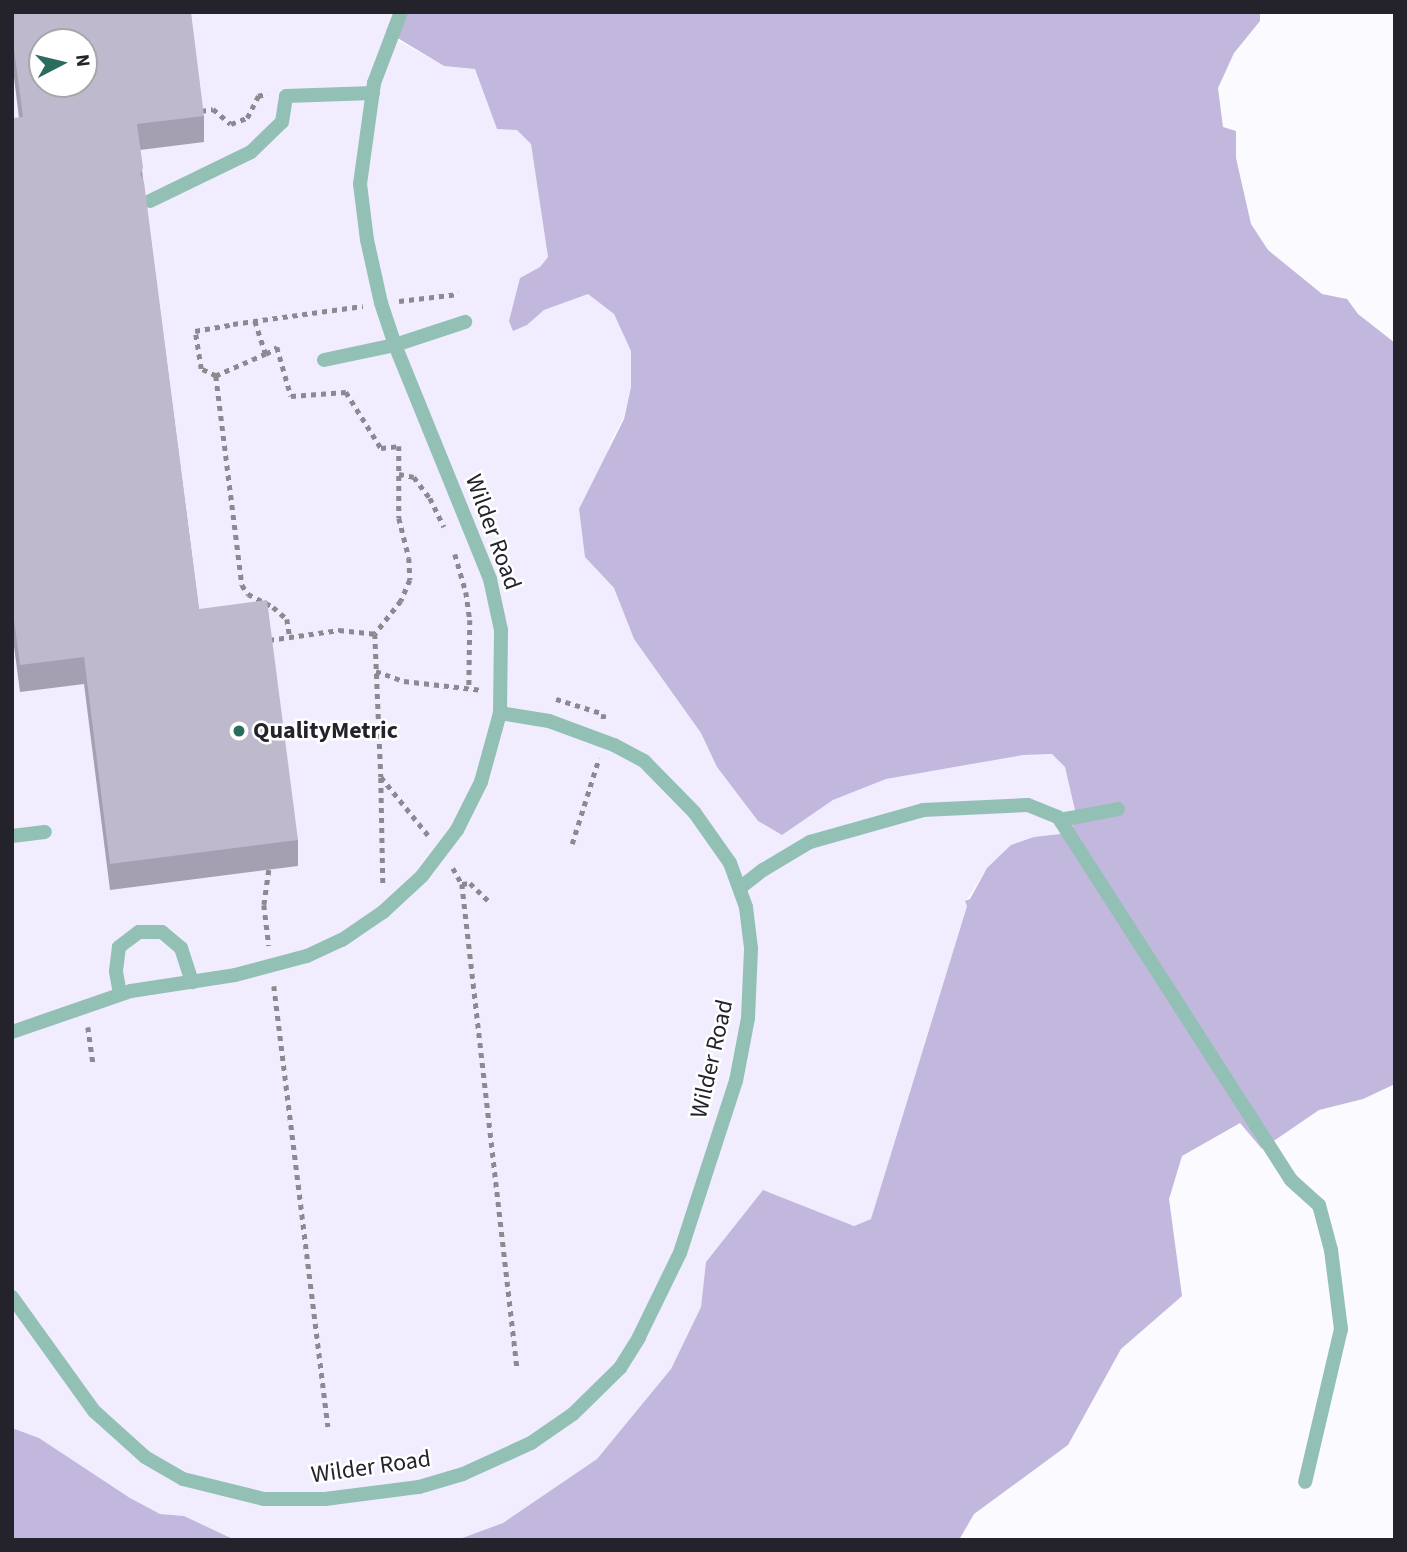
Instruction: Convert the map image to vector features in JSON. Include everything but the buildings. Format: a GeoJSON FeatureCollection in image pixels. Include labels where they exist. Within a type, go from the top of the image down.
{"type":"FeatureCollection","features":[{"type":"Feature","properties":{"kind":"lane","name":"Wilder Road"},"geometry":{"type":"LineString","coordinates":[[12,1297],[94,1411],[145,1457],[183,1479],[264,1499],[325,1499],[419,1487],[484,1466],[531,1443],[573,1414],[620,1368],[639,1337],[680,1253],[736,1081],[748,1018],[751,948],[741,887],[730,863],[694,812],[644,761],[614,746],[549,721],[500,713],[501,630],[490,579],[394,345],[381,303],[367,240],[360,184],[373,93],[401,12]]}},
{"type":"Feature","properties":{"kind":"lane"},"geometry":{"type":"LineString","coordinates":[[150,201],[251,152],[282,122],[286,96],[373,93]]}},
{"type":"Feature","properties":{"kind":"lane"},"geometry":{"type":"LineString","coordinates":[[324,360],[394,345],[465,322]]}},
{"type":"Feature","properties":{"kind":"lane"},"geometry":{"type":"LineString","coordinates":[[12,1032],[120,995],[307,957],[372,919],[422,876],[457,830],[481,782],[500,713]]}},
{"type":"Feature","properties":{"kind":"lane"},"geometry":{"type":"LineString","coordinates":[[741,887],[762,870],[810,842],[923,810],[1028,805],[1060,820],[1291,1180],[1319,1205],[1331,1250],[1341,1329],[1305,1482]]}},
{"type":"Feature","properties":{"kind":"lane"},"geometry":{"type":"LineString","coordinates":[[1060,820],[1118,809]]}},
{"type":"Feature","properties":{"kind":"lane"},"geometry":{"type":"LineString","coordinates":[[12,836],[44,832]]}},
{"type":"Feature","properties":{"kind":"lane"},"geometry":{"type":"LineString","coordinates":[[120,995],[116,971],[119,947],[139,932],[162,932],[181,948],[192,982]]}},
{"type":"Feature","properties":{"kind":"path"},"geometry":{"type":"LineString","coordinates":[[200,111],[214,109],[231,124],[247,118],[263,92],[286,96]]}},
{"type":"Feature","properties":{"kind":"path"},"geometry":{"type":"LineString","coordinates":[[383,883],[375,634],[401,601],[410,579],[409,558],[399,518],[399,446],[381,448],[346,392],[291,396],[277,347],[216,376],[201,369],[195,331],[381,303],[459,295]]}},
{"type":"Feature","properties":{"kind":"path"},"geometry":{"type":"LineString","coordinates":[[255,321],[266,354]]}},
{"type":"Feature","properties":{"kind":"path"},"geometry":{"type":"LineString","coordinates":[[216,376],[242,585],[248,594],[273,607],[287,620],[290,637]]}},
{"type":"Feature","properties":{"kind":"path"},"geometry":{"type":"LineString","coordinates":[[398,474],[414,477],[430,498],[446,532]]}},
{"type":"Feature","properties":{"kind":"path"},"geometry":{"type":"LineString","coordinates":[[452,543],[467,601],[472,662],[469,688]]}},
{"type":"Feature","properties":{"kind":"path"},"geometry":{"type":"LineString","coordinates":[[269,640],[339,630],[375,634]]}},
{"type":"Feature","properties":{"kind":"path"},"geometry":{"type":"LineString","coordinates":[[381,777],[462,884],[517,1368]]}},
{"type":"Feature","properties":{"kind":"path"},"geometry":{"type":"LineString","coordinates":[[420,845],[428,836]]}},
{"type":"Feature","properties":{"kind":"path"},"geometry":{"type":"LineString","coordinates":[[269,870],[264,905],[327,1427]]}},
{"type":"Feature","properties":{"kind":"path"},"geometry":{"type":"LineString","coordinates":[[372,891],[394,873]]}},
{"type":"Feature","properties":{"kind":"path"},"geometry":{"type":"LineString","coordinates":[[462,884],[470,883],[490,902]]}},
{"type":"Feature","properties":{"kind":"path"},"geometry":{"type":"LineString","coordinates":[[255,948],[280,942]]}},
{"type":"Feature","properties":{"kind":"shaded area"},"geometry":{"type":"Polygon","coordinates":[[[12,12],[394,12],[386,31],[444,66],[475,69],[497,129],[517,130],[531,144],[548,257],[540,267],[520,278],[527,325],[544,310],[588,294],[614,314],[632,351],[631,387],[623,419],[610,442],[585,557],[614,588],[634,639],[701,733],[717,767],[758,821],[782,835],[833,800],[886,779],[1023,755],[1052,754],[1065,767],[1073,789],[1073,825],[1060,834],[1034,837],[987,868],[966,901],[967,905],[871,1219],[854,1226],[763,1190],[706,1262],[701,1307],[671,1369],[597,1459],[503,1523],[457,1540],[235,1540],[184,1516],[160,1514],[130,1498],[39,1438],[12,1428],[12,12]]]}},
{"type":"Feature","properties":{"kind":"shaded area"},"geometry":{"type":"Polygon","coordinates":[[[394,12],[1260,12],[1260,21],[1234,53],[1218,88],[1223,127],[1236,131],[1236,158],[1251,224],[1268,250],[1322,294],[1347,299],[1358,314],[1395,343],[1395,1084],[1363,1099],[1319,1110],[1262,1149],[1240,1123],[1182,1156],[1169,1199],[1182,1296],[1121,1349],[1068,1445],[974,1514],[959,1540],[457,1540],[503,1523],[597,1459],[671,1369],[701,1307],[706,1262],[763,1190],[854,1226],[871,1219],[967,906],[965,901],[970,899],[987,868],[1011,845],[1034,837],[1060,834],[1073,825],[1075,810],[1065,767],[1052,754],[1023,755],[886,779],[833,800],[782,835],[758,821],[717,767],[701,733],[634,639],[614,588],[585,557],[579,509],[624,419],[631,387],[631,351],[614,314],[588,294],[544,310],[527,325],[513,331],[509,321],[520,278],[540,267],[548,257],[531,144],[517,130],[497,129],[475,69],[444,66],[386,31],[394,12]]]}},
{"type":"Feature","properties":{"kind":"shaded area"},"geometry":{"type":"Polygon","coordinates":[[[12,1428],[39,1438],[130,1498],[160,1514],[184,1516],[235,1540],[12,1540],[12,1428]]]}},
{"type":"Feature","properties":{"kind":"place","name":"QualityMetric"},"geometry":{"type":"Point","coordinates":[239,731]}}]}
